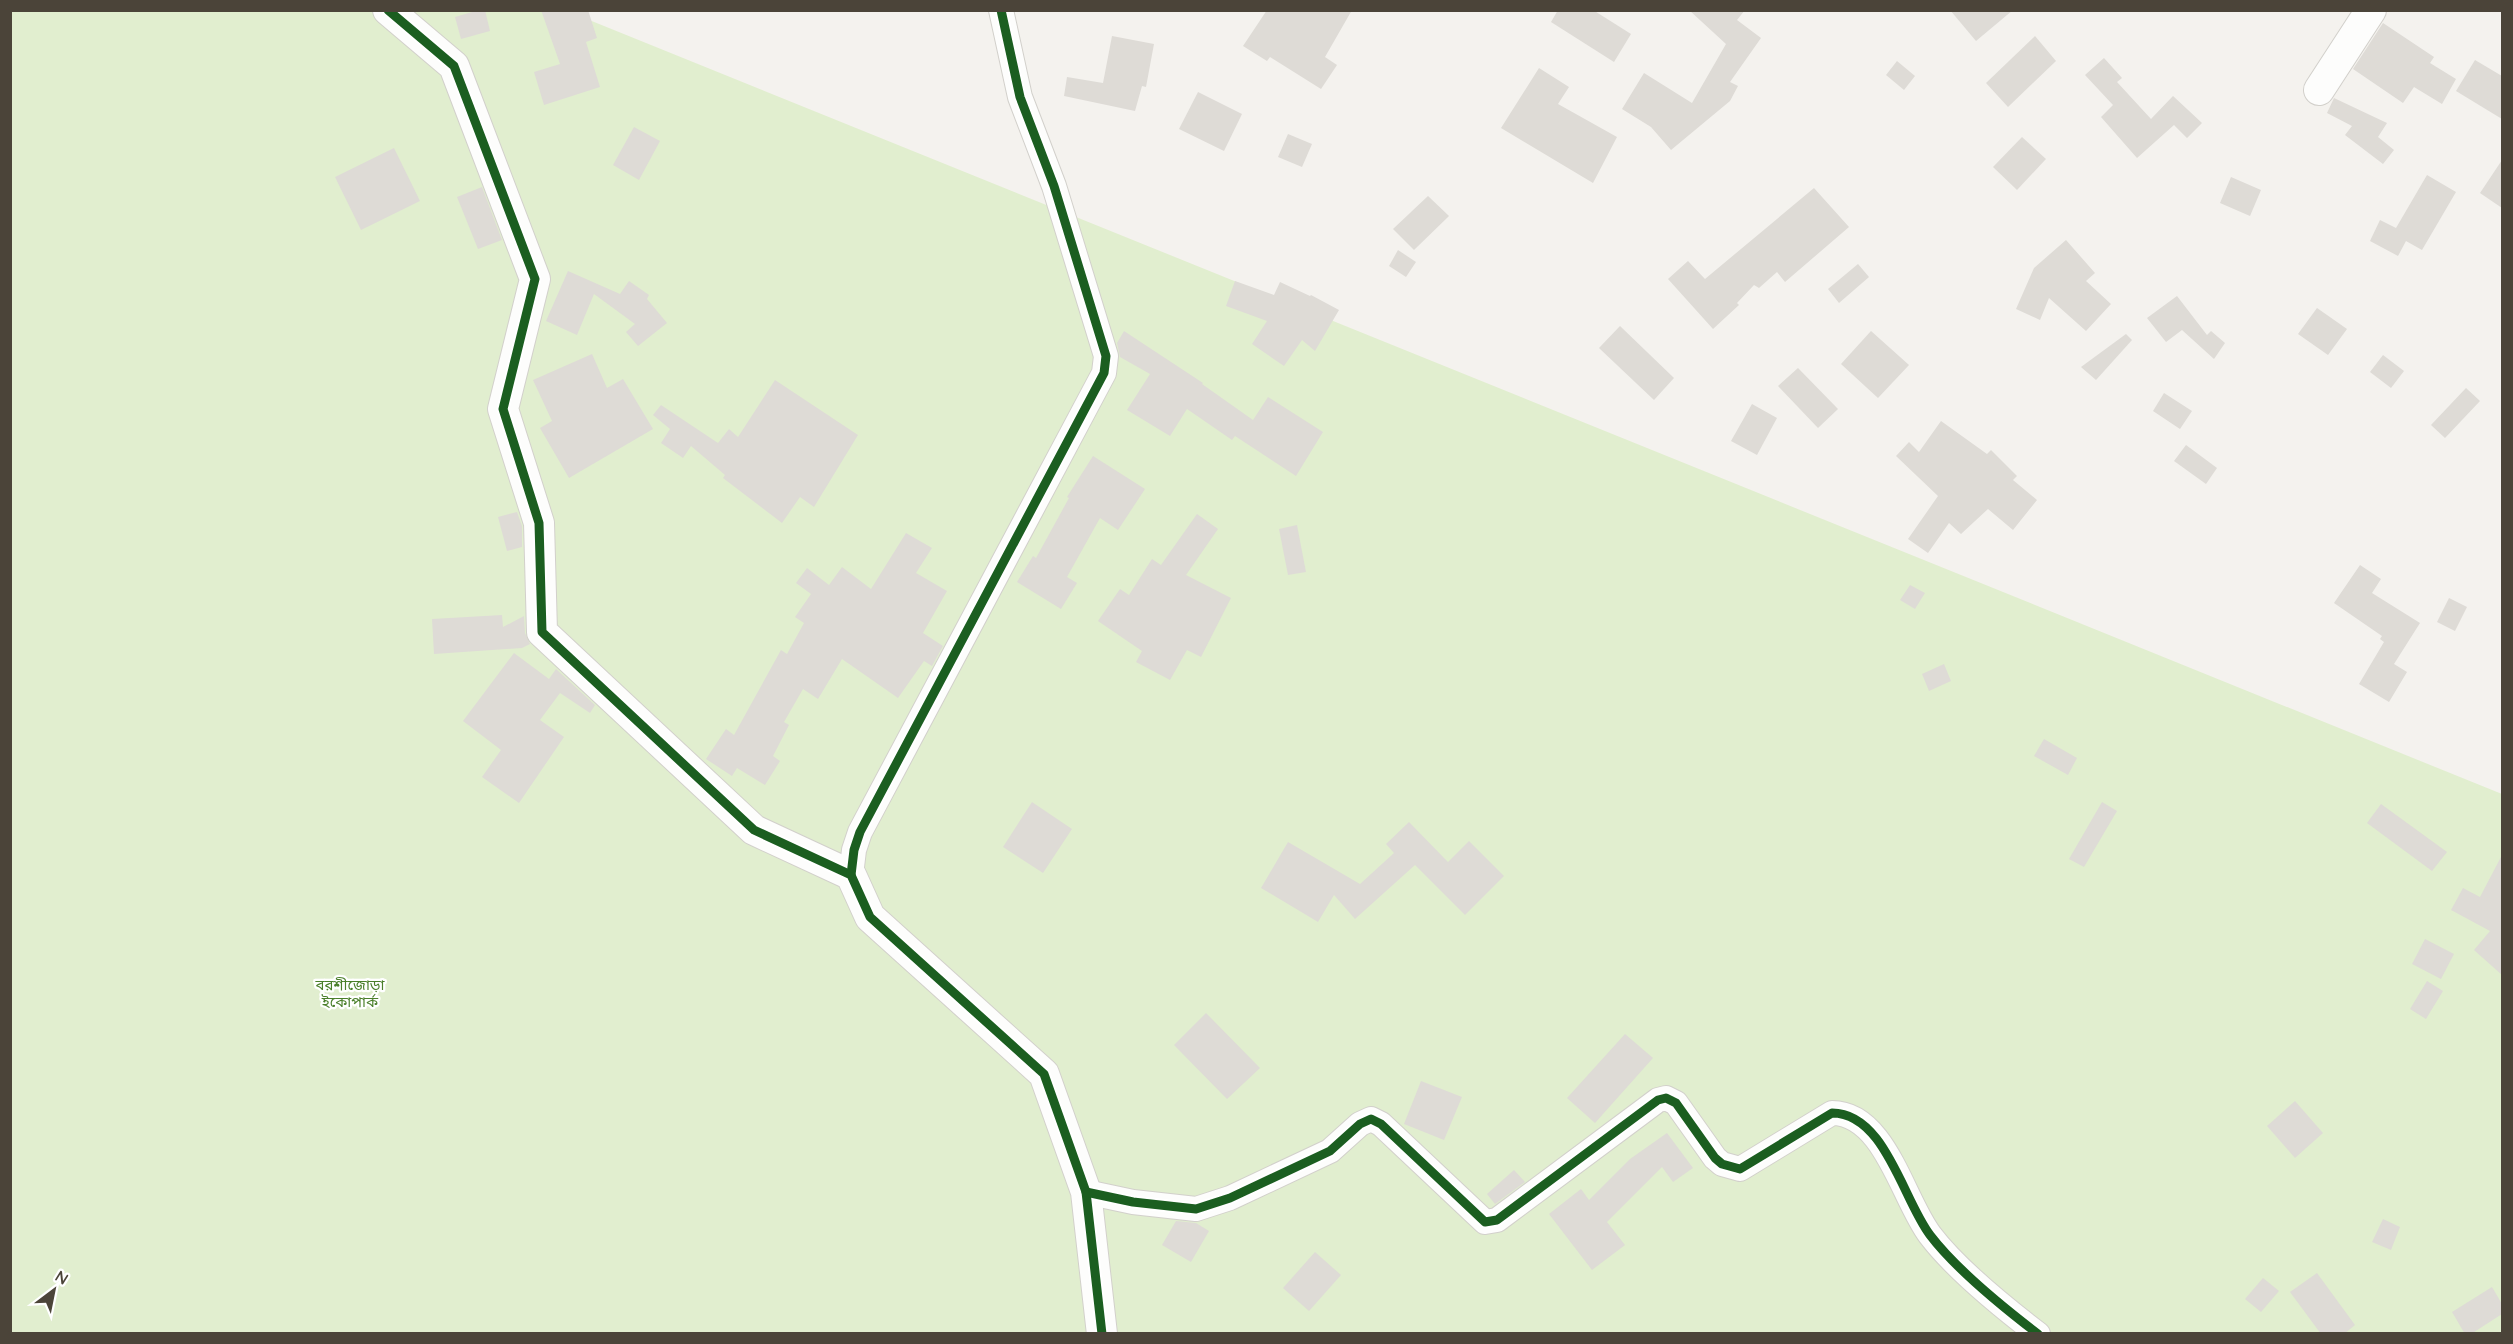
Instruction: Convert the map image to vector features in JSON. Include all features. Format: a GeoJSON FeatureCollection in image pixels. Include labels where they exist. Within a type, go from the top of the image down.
{"type":"FeatureCollection","features":[{"type":"Feature","properties":{"kind":"street"},"geometry":{"type":"LineString","coordinates":[[388,10],[454,66],[535,279],[503,409],[539,523],[542,632],[754,830],[851,875]]}},
{"type":"Feature","properties":{"kind":"street"},"geometry":{"type":"LineString","coordinates":[[1001,10],[1020,97],[1054,186],[1106,356],[1104,373],[860,832],[854,850],[851,875],[870,917],[1044,1074],[1086,1192],[1101,1334]]}},
{"type":"Feature","properties":{"kind":"street"},"geometry":{"type":"LineString","coordinates":[[2319,90],[2371,10]]}},
{"type":"Feature","properties":{"kind":"street"},"geometry":{"type":"LineString","coordinates":[[1086,1192],[1133,1202],[1196,1209],[1230,1198],[1330,1151],[1360,1124],[1371,1119],[1381,1124],[1485,1222],[1497,1220],[1658,1100],[1666,1098],[1676,1103],[1715,1158],[1722,1164],[1740,1169],[1832,1113],[1845,1113],[1864,1126],[1887,1152],[1912,1206],[1930,1235],[2009,1312],[2038,1334]]}},
{"type":"Feature","properties":{"kind":"green space","name":"বরশীজোড়া ইকোপার্ক"},"geometry":{"type":"Polygon","coordinates":[[[10,11],[567,11],[2502,794],[2502,1333],[11,1333],[10,11]]]}},
{"type":"Feature","properties":{"kind":"building"},"geometry":{"type":"Polygon","coordinates":[[[485,10],[490,31],[461,39],[455,17],[485,10]]]}},
{"type":"Feature","properties":{"kind":"building"},"geometry":{"type":"Polygon","coordinates":[[[541,10],[588,10],[597,38],[586,42],[600,87],[544,105],[534,72],[560,64],[541,10]]]}},
{"type":"Feature","properties":{"kind":"building"},"geometry":{"type":"Polygon","coordinates":[[[1267,10],[1352,10],[1325,57],[1337,65],[1321,89],[1270,57],[1267,61],[1243,46],[1267,10]]]}},
{"type":"Feature","properties":{"kind":"building"},"geometry":{"type":"Polygon","coordinates":[[[1558,10],[1593,10],[1631,34],[1614,62],[1551,22],[1558,10]]]}},
{"type":"Feature","properties":{"kind":"building"},"geometry":{"type":"Polygon","coordinates":[[[1689,10],[1745,10],[1737,20],[1761,38],[1730,82],[1738,86],[1730,101],[1671,150],[1651,127],[1622,109],[1644,73],[1692,103],[1726,44],[1689,10]]]}},
{"type":"Feature","properties":{"kind":"building"},"geometry":{"type":"Polygon","coordinates":[[[1950,10],[2013,10],[1976,41],[1950,10]]]}},
{"type":"Feature","properties":{"kind":"building"},"geometry":{"type":"Polygon","coordinates":[[[2383,23],[2434,57],[2430,63],[2456,79],[2442,104],[2414,87],[2403,103],[2353,69],[2383,23]]]}},
{"type":"Feature","properties":{"kind":"building"},"geometry":{"type":"Polygon","coordinates":[[[1112,36],[1154,44],[1146,87],[1142,86],[1135,111],[1064,96],[1067,77],[1103,83],[1112,36]]]}},
{"type":"Feature","properties":{"kind":"building"},"geometry":{"type":"Polygon","coordinates":[[[2035,36],[2056,61],[2008,107],[1986,83],[2035,36]]]}},
{"type":"Feature","properties":{"kind":"building"},"geometry":{"type":"Polygon","coordinates":[[[2104,58],[2122,78],[2117,82],[2151,119],[2173,96],[2202,123],[2187,138],[2174,125],[2137,158],[2101,117],[2113,105],[2085,75],[2104,58]]]}},
{"type":"Feature","properties":{"kind":"building"},"geometry":{"type":"Polygon","coordinates":[[[2475,60],[2502,76],[2502,119],[2456,91],[2475,60]]]}},
{"type":"Feature","properties":{"kind":"building"},"geometry":{"type":"Polygon","coordinates":[[[1897,61],[1915,76],[1904,90],[1886,75],[1897,61]]]}},
{"type":"Feature","properties":{"kind":"building"},"geometry":{"type":"Polygon","coordinates":[[[1539,68],[1569,87],[1558,104],[1617,137],[1593,183],[1501,128],[1539,68]]]}},
{"type":"Feature","properties":{"kind":"building"},"geometry":{"type":"Polygon","coordinates":[[[1198,92],[1242,114],[1224,151],[1179,129],[1198,92]]]}},
{"type":"Feature","properties":{"kind":"building"},"geometry":{"type":"Polygon","coordinates":[[[2334,98],[2387,123],[2378,137],[2394,150],[2383,164],[2345,135],[2352,126],[2327,113],[2334,98]]]}},
{"type":"Feature","properties":{"kind":"building"},"geometry":{"type":"Polygon","coordinates":[[[634,127],[660,141],[639,180],[613,165],[634,127]]]}},
{"type":"Feature","properties":{"kind":"building"},"geometry":{"type":"Polygon","coordinates":[[[1288,134],[1312,144],[1302,167],[1278,157],[1288,134]]]}},
{"type":"Feature","properties":{"kind":"building"},"geometry":{"type":"Polygon","coordinates":[[[2022,137],[2046,159],[2017,190],[1993,167],[2022,137]]]}},
{"type":"Feature","properties":{"kind":"building"},"geometry":{"type":"Polygon","coordinates":[[[394,148],[420,201],[361,230],[335,177],[394,148]]]}},
{"type":"Feature","properties":{"kind":"building"},"geometry":{"type":"Polygon","coordinates":[[[2502,160],[2502,208],[2480,193],[2502,160]]]}},
{"type":"Feature","properties":{"kind":"building"},"geometry":{"type":"Polygon","coordinates":[[[2427,175],[2456,192],[2422,250],[2406,241],[2398,256],[2370,241],[2380,220],[2396,228],[2427,175]]]}},
{"type":"Feature","properties":{"kind":"building"},"geometry":{"type":"Polygon","coordinates":[[[2231,177],[2261,190],[2250,216],[2220,203],[2231,177]]]}},
{"type":"Feature","properties":{"kind":"building"},"geometry":{"type":"Polygon","coordinates":[[[482,187],[502,240],[478,249],[457,197],[482,187]]]}},
{"type":"Feature","properties":{"kind":"building"},"geometry":{"type":"Polygon","coordinates":[[[1814,188],[1849,227],[1785,282],[1777,272],[1759,288],[1754,285],[1737,303],[1739,305],[1713,329],[1668,279],[1688,261],[1705,279],[1814,188]]]}},
{"type":"Feature","properties":{"kind":"building"},"geometry":{"type":"Polygon","coordinates":[[[1428,196],[1449,216],[1414,250],[1393,229],[1428,196]]]}},
{"type":"Feature","properties":{"kind":"building"},"geometry":{"type":"Polygon","coordinates":[[[2066,240],[2095,273],[2086,281],[2111,304],[2086,331],[2049,298],[2040,320],[2016,309],[2034,268],[2066,240]]]}},
{"type":"Feature","properties":{"kind":"building"},"geometry":{"type":"Polygon","coordinates":[[[1398,250],[1416,262],[1406,277],[1389,266],[1398,250]]]}},
{"type":"Feature","properties":{"kind":"building"},"geometry":{"type":"Polygon","coordinates":[[[1858,264],[1869,277],[1839,303],[1828,289],[1858,264]]]}},
{"type":"Feature","properties":{"kind":"building"},"geometry":{"type":"Polygon","coordinates":[[[568,271],[620,294],[629,281],[649,295],[647,299],[667,323],[638,346],[626,332],[635,324],[594,294],[577,335],[546,321],[568,271]]]}},
{"type":"Feature","properties":{"kind":"building"},"geometry":{"type":"Polygon","coordinates":[[[1235,281],[1274,295],[1280,282],[1339,310],[1315,351],[1302,340],[1284,366],[1252,344],[1267,321],[1226,306],[1235,281]]]}},
{"type":"Feature","properties":{"kind":"building"},"geometry":{"type":"Polygon","coordinates":[[[2177,296],[2207,335],[2211,331],[2225,343],[2214,359],[2182,330],[2166,342],[2147,318],[2177,296]]]}},
{"type":"Feature","properties":{"kind":"building"},"geometry":{"type":"Polygon","coordinates":[[[2317,308],[2347,329],[2328,355],[2298,334],[2317,308]]]}},
{"type":"Feature","properties":{"kind":"building"},"geometry":{"type":"Polygon","coordinates":[[[1620,326],[1674,378],[1654,400],[1599,348],[1620,326]]]}},
{"type":"Feature","properties":{"kind":"building"},"geometry":{"type":"Polygon","coordinates":[[[1124,331],[1203,383],[1253,420],[1268,397],[1323,432],[1296,476],[1235,436],[1232,440],[1187,409],[1170,436],[1127,410],[1150,374],[1120,357],[1117,343],[1124,331]]]}},
{"type":"Feature","properties":{"kind":"building"},"geometry":{"type":"Polygon","coordinates":[[[1871,331],[1909,365],[1878,398],[1841,364],[1871,331]]]}},
{"type":"Feature","properties":{"kind":"building"},"geometry":{"type":"Polygon","coordinates":[[[2126,334],[2132,340],[2096,380],[2081,367],[2126,334]]]}},
{"type":"Feature","properties":{"kind":"building"},"geometry":{"type":"Polygon","coordinates":[[[592,354],[607,388],[623,379],[653,429],[569,478],[540,428],[552,421],[533,380],[592,354]]]}},
{"type":"Feature","properties":{"kind":"building"},"geometry":{"type":"Polygon","coordinates":[[[2383,355],[2404,371],[2391,388],[2370,372],[2383,355]]]}},
{"type":"Feature","properties":{"kind":"building"},"geometry":{"type":"Polygon","coordinates":[[[1798,368],[1838,409],[1818,428],[1778,386],[1798,368]]]}},
{"type":"Feature","properties":{"kind":"building"},"geometry":{"type":"Polygon","coordinates":[[[775,380],[858,435],[814,507],[800,497],[782,523],[723,478],[725,475],[691,446],[683,458],[661,443],[670,429],[653,415],[661,405],[718,443],[729,429],[738,437],[775,380]]]}},
{"type":"Feature","properties":{"kind":"building"},"geometry":{"type":"Polygon","coordinates":[[[2466,388],[2480,401],[2445,438],[2431,425],[2466,388]]]}},
{"type":"Feature","properties":{"kind":"building"},"geometry":{"type":"Polygon","coordinates":[[[2164,393],[2192,411],[2180,429],[2153,411],[2164,393]]]}},
{"type":"Feature","properties":{"kind":"building"},"geometry":{"type":"Polygon","coordinates":[[[1752,404],[1777,418],[1757,455],[1731,441],[1752,404]]]}},
{"type":"Feature","properties":{"kind":"building"},"geometry":{"type":"Polygon","coordinates":[[[1941,421],[1987,454],[1991,450],[2017,476],[2013,480],[2037,500],[2013,530],[1988,509],[1961,534],[1949,523],[1928,553],[1908,539],[1938,496],[1896,456],[1909,442],[1919,452],[1941,421]]]}},
{"type":"Feature","properties":{"kind":"building"},"geometry":{"type":"Polygon","coordinates":[[[2186,445],[2217,468],[2206,484],[2174,461],[2186,445]]]}},
{"type":"Feature","properties":{"kind":"building"},"geometry":{"type":"Polygon","coordinates":[[[1093,456],[1145,489],[1118,530],[1100,518],[1067,577],[1077,583],[1061,609],[1017,582],[1033,556],[1036,558],[1069,498],[1067,497],[1093,456]]]}},
{"type":"Feature","properties":{"kind":"building"},"geometry":{"type":"Polygon","coordinates":[[[517,512],[522,526],[522,547],[507,551],[498,517],[517,512]]]}},
{"type":"Feature","properties":{"kind":"building"},"geometry":{"type":"Polygon","coordinates":[[[1197,514],[1218,529],[1186,575],[1231,598],[1201,657],[1187,650],[1170,680],[1136,662],[1142,651],[1098,621],[1120,589],[1129,595],[1152,559],[1161,565],[1197,514]]]}},
{"type":"Feature","properties":{"kind":"building"},"geometry":{"type":"Polygon","coordinates":[[[1297,525],[1306,572],[1288,575],[1279,529],[1297,525]]]}},
{"type":"Feature","properties":{"kind":"building"},"geometry":{"type":"Polygon","coordinates":[[[906,533],[932,548],[916,573],[947,591],[923,633],[943,646],[932,666],[924,661],[898,698],[842,659],[818,699],[803,689],[784,722],[789,725],[773,756],[780,761],[765,785],[737,768],[732,776],[706,759],[726,729],[734,735],[781,650],[787,654],[804,623],[795,617],[811,594],[796,583],[807,568],[829,585],[842,567],[871,589],[906,533]]]}},
{"type":"Feature","properties":{"kind":"building"},"geometry":{"type":"Polygon","coordinates":[[[2360,565],[2381,579],[2372,593],[2420,623],[2394,664],[2407,672],[2389,702],[2359,684],[2384,642],[2380,639],[2382,636],[2334,603],[2360,565]]]}},
{"type":"Feature","properties":{"kind":"building"},"geometry":{"type":"Polygon","coordinates":[[[1910,585],[1925,593],[1915,609],[1900,600],[1910,585]]]}},
{"type":"Feature","properties":{"kind":"building"},"geometry":{"type":"Polygon","coordinates":[[[2449,598],[2467,607],[2455,631],[2437,622],[2449,598]]]}},
{"type":"Feature","properties":{"kind":"building"},"geometry":{"type":"Polygon","coordinates":[[[502,615],[503,627],[524,616],[525,633],[530,644],[522,648],[434,654],[432,619],[502,615]]]}},
{"type":"Feature","properties":{"kind":"building"},"geometry":{"type":"Polygon","coordinates":[[[514,653],[549,679],[556,669],[595,705],[590,713],[560,693],[540,720],[564,737],[519,803],[482,777],[501,750],[463,721],[514,653]]]}},
{"type":"Feature","properties":{"kind":"building"},"geometry":{"type":"Polygon","coordinates":[[[1944,664],[1951,681],[1929,691],[1922,674],[1944,664]]]}},
{"type":"Feature","properties":{"kind":"building"},"geometry":{"type":"Polygon","coordinates":[[[2044,739],[2077,758],[2068,775],[2034,756],[2044,739]]]}},
{"type":"Feature","properties":{"kind":"building"},"geometry":{"type":"Polygon","coordinates":[[[1032,802],[1072,829],[1043,873],[1003,847],[1032,802]]]}},
{"type":"Feature","properties":{"kind":"building"},"geometry":{"type":"Polygon","coordinates":[[[2102,802],[2117,811],[2084,867],[2069,859],[2102,802]]]}},
{"type":"Feature","properties":{"kind":"building"},"geometry":{"type":"Polygon","coordinates":[[[2381,804],[2447,852],[2432,871],[2367,823],[2381,804]]]}},
{"type":"Feature","properties":{"kind":"building"},"geometry":{"type":"Polygon","coordinates":[[[1409,822],[1448,862],[1469,841],[1504,876],[1465,915],[1415,865],[1355,919],[1334,895],[1318,922],[1261,888],[1288,842],[1360,884],[1394,853],[1386,844],[1409,822]]]}},
{"type":"Feature","properties":{"kind":"building"},"geometry":{"type":"Polygon","coordinates":[[[2502,855],[2502,975],[2474,950],[2490,931],[2451,910],[2463,888],[2480,897],[2502,855]]]}},
{"type":"Feature","properties":{"kind":"building"},"geometry":{"type":"Polygon","coordinates":[[[2425,939],[2454,954],[2441,979],[2412,964],[2425,939]]]}},
{"type":"Feature","properties":{"kind":"building"},"geometry":{"type":"Polygon","coordinates":[[[2427,981],[2443,991],[2426,1019],[2410,1009],[2427,981]]]}},
{"type":"Feature","properties":{"kind":"building"},"geometry":{"type":"Polygon","coordinates":[[[1206,1013],[1260,1068],[1227,1099],[1174,1045],[1206,1013]]]}},
{"type":"Feature","properties":{"kind":"building"},"geometry":{"type":"Polygon","coordinates":[[[1625,1034],[1653,1058],[1595,1123],[1567,1098],[1625,1034]]]}},
{"type":"Feature","properties":{"kind":"building"},"geometry":{"type":"Polygon","coordinates":[[[1421,1081],[1462,1097],[1444,1140],[1404,1124],[1421,1081]]]}},
{"type":"Feature","properties":{"kind":"building"},"geometry":{"type":"Polygon","coordinates":[[[2295,1101],[2323,1133],[2295,1158],[2267,1126],[2295,1101]]]}},
{"type":"Feature","properties":{"kind":"building"},"geometry":{"type":"Polygon","coordinates":[[[1667,1133],[1693,1168],[1673,1182],[1662,1167],[1607,1222],[1625,1245],[1592,1270],[1549,1214],[1581,1189],[1589,1200],[1630,1159],[1667,1133]]]}},
{"type":"Feature","properties":{"kind":"building"},"geometry":{"type":"Polygon","coordinates":[[[1514,1170],[1525,1182],[1495,1204],[1487,1194],[1514,1170]]]}},
{"type":"Feature","properties":{"kind":"building"},"geometry":{"type":"Polygon","coordinates":[[[2383,1219],[2400,1227],[2391,1250],[2372,1242],[2383,1219]]]}},
{"type":"Feature","properties":{"kind":"building"},"geometry":{"type":"Polygon","coordinates":[[[1176,1221],[1196,1223],[1209,1231],[1191,1262],[1162,1245],[1176,1221]]]}},
{"type":"Feature","properties":{"kind":"building"},"geometry":{"type":"Polygon","coordinates":[[[1315,1252],[1341,1275],[1309,1311],[1283,1288],[1315,1252]]]}},
{"type":"Feature","properties":{"kind":"building"},"geometry":{"type":"Polygon","coordinates":[[[2317,1273],[2355,1325],[2344,1334],[2321,1334],[2290,1292],[2317,1273]]]}},
{"type":"Feature","properties":{"kind":"building"},"geometry":{"type":"Polygon","coordinates":[[[2263,1278],[2279,1291],[2261,1312],[2245,1299],[2263,1278]]]}},
{"type":"Feature","properties":{"kind":"building"},"geometry":{"type":"Polygon","coordinates":[[[2492,1287],[2502,1304],[2502,1314],[2471,1334],[2465,1334],[2452,1312],[2492,1287]]]}},
{"type":"Feature","properties":{"kind":"cycle path"},"geometry":{"type":"LineString","coordinates":[[388,10],[454,66],[535,279],[503,409],[539,523],[542,632],[754,830],[851,875],[870,917],[1044,1074],[1086,1192],[1102,1334]]}},
{"type":"Feature","properties":{"kind":"cycle path"},"geometry":{"type":"LineString","coordinates":[[851,875],[854,850],[860,832],[1104,373],[1106,356],[1054,186],[1020,97],[1001,10]]}},
{"type":"Feature","properties":{"kind":"cycle path"},"geometry":{"type":"LineString","coordinates":[[1086,1192],[1133,1202],[1196,1209],[1230,1198],[1330,1151],[1360,1124],[1371,1119],[1381,1124],[1485,1222],[1497,1220],[1658,1100],[1666,1098],[1676,1103],[1715,1158],[1722,1164],[1740,1169],[1832,1113],[1850,1117],[1866,1127],[1891,1161],[1920,1220],[1940,1248],[1981,1287],[2038,1334]]}}]}
